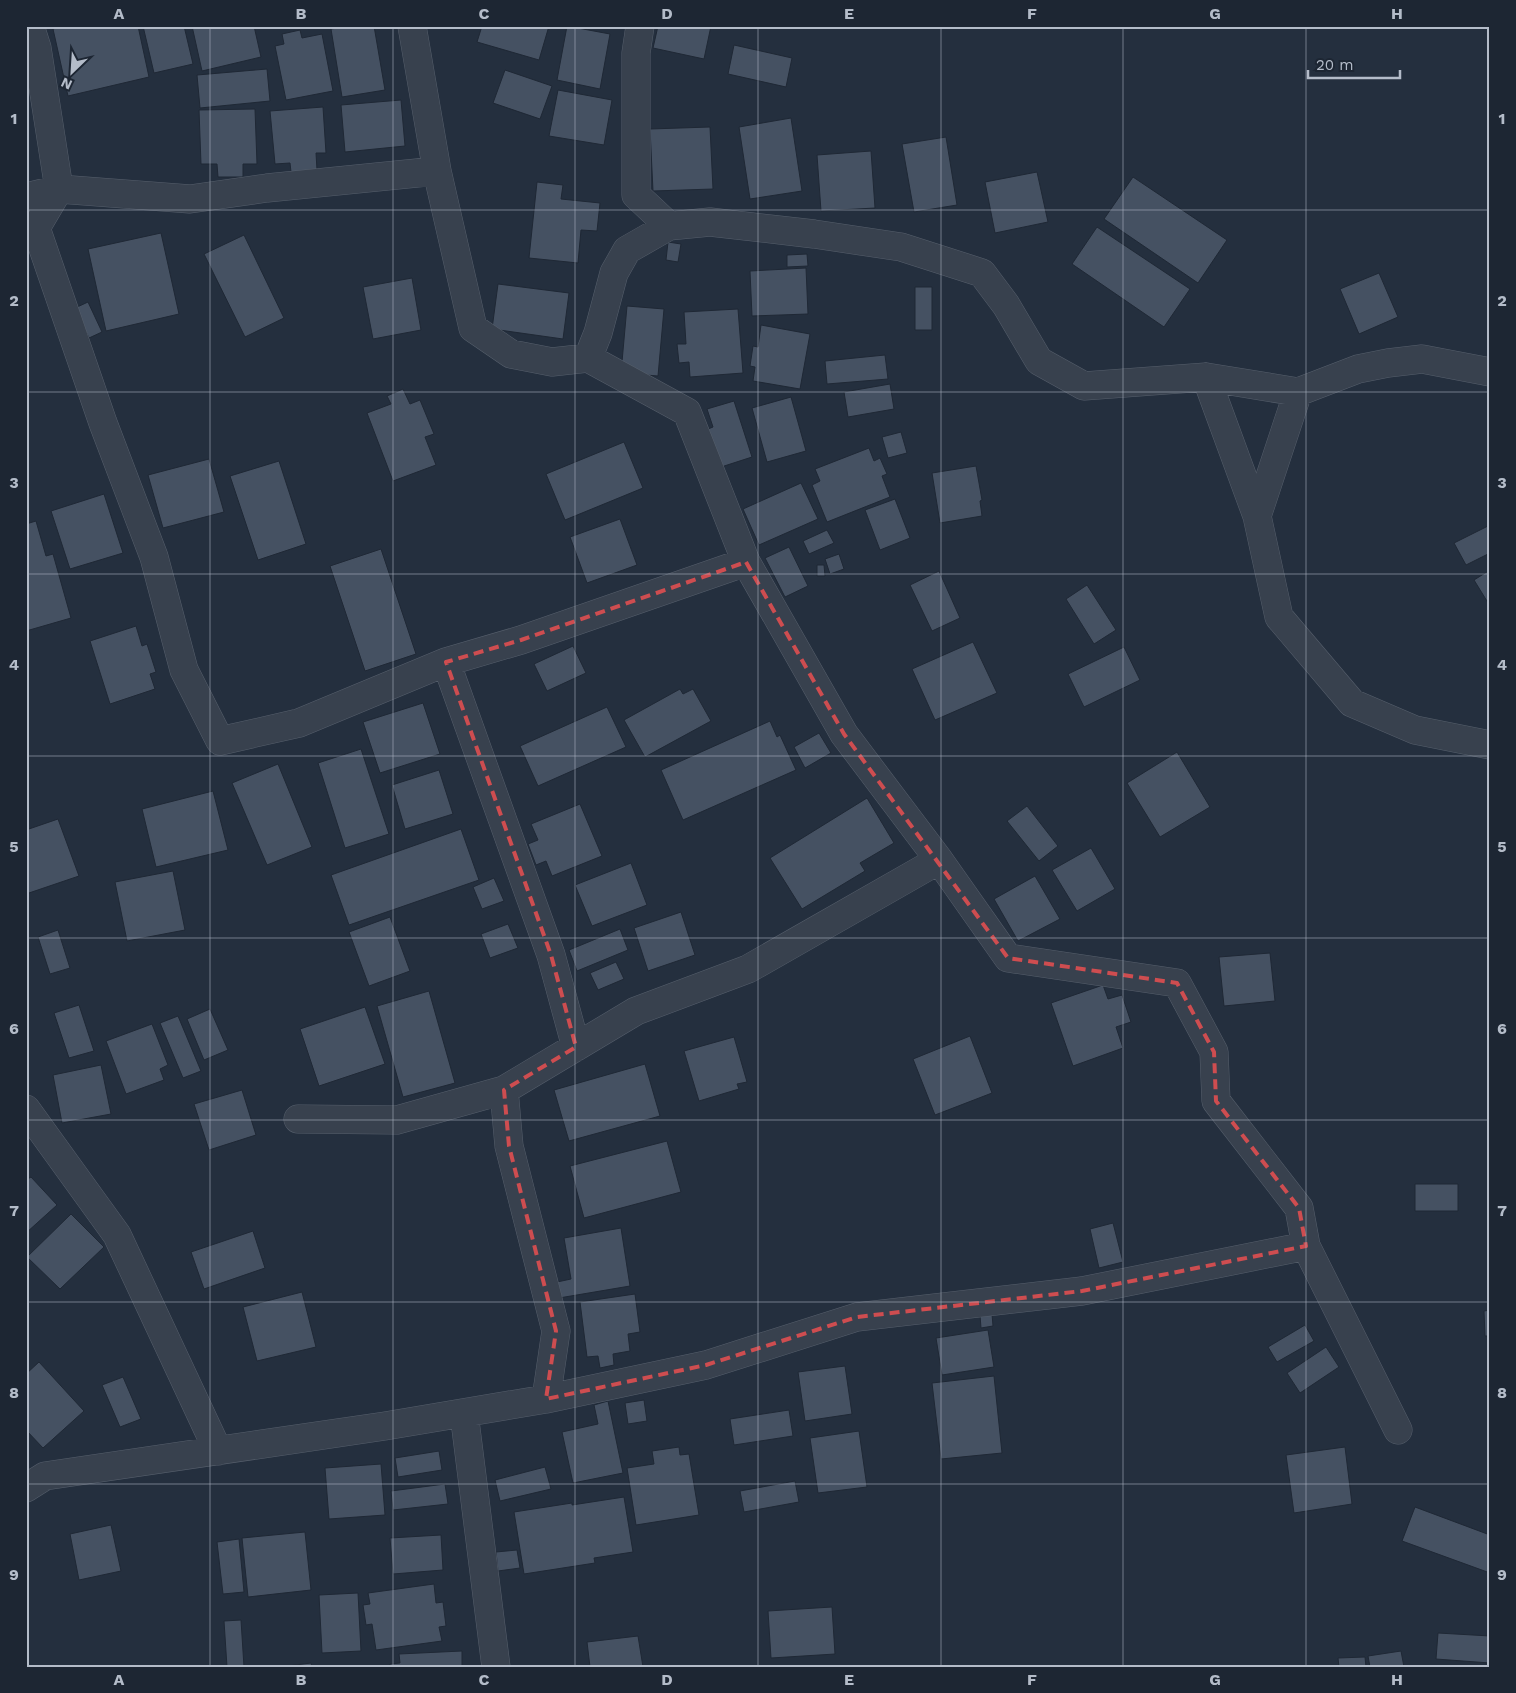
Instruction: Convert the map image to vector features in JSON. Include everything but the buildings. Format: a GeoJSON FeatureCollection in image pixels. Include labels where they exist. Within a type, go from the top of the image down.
{"type":"FeatureCollection","features":[{"type":"Feature","properties":{"kind":"street"},"geometry":{"type":"LineString","coordinates":[[30,26],[37,48],[59,189],[36,228],[103,422],[154,557],[184,670],[220,741],[298,723],[446,662],[521,640],[746,562]]}},
{"type":"Feature","properties":{"kind":"street"},"geometry":{"type":"LineString","coordinates":[[412,26],[437,171],[473,328],[511,354],[552,362],[588,358],[687,412],[746,562],[844,734],[939,860],[1008,958],[1177,983],[1214,1052],[1216,1101],[1299,1208],[1306,1246],[1398,1430]]}},
{"type":"Feature","properties":{"kind":"street"},"geometry":{"type":"LineString","coordinates":[[640,26],[636,53],[636,195],[670,226]]}},
{"type":"Feature","properties":{"kind":"street"},"geometry":{"type":"LineString","coordinates":[[26,197],[59,189],[190,199],[267,188],[437,171]]}},
{"type":"Feature","properties":{"kind":"street"},"geometry":{"type":"LineString","coordinates":[[588,358],[598,333],[614,273],[627,250],[670,226],[710,222],[814,234],[901,247],[982,273],[1006,305],[1039,361],[1084,386],[1206,377],[1298,392],[1358,369],[1422,359],[1490,372]]}},
{"type":"Feature","properties":{"kind":"street"},"geometry":{"type":"LineString","coordinates":[[1206,377],[1257,516],[1279,617],[1352,703],[1415,730],[1490,744]]}},
{"type":"Feature","properties":{"kind":"street"},"geometry":{"type":"LineString","coordinates":[[1257,516],[1298,392]]}},
{"type":"Feature","properties":{"kind":"street"},"geometry":{"type":"LineString","coordinates":[[446,662],[551,955],[576,1047]]}},
{"type":"Feature","properties":{"kind":"street"},"geometry":{"type":"LineString","coordinates":[[298,1119],[397,1120],[504,1090],[636,1011],[748,968],[939,860]]}},
{"type":"Feature","properties":{"kind":"street"},"geometry":{"type":"LineString","coordinates":[[504,1090],[509,1146],[556,1331],[546,1400]]}},
{"type":"Feature","properties":{"kind":"street"},"geometry":{"type":"LineString","coordinates":[[26,1110],[117,1235],[218,1451]]}},
{"type":"Feature","properties":{"kind":"street"},"geometry":{"type":"LineString","coordinates":[[26,1488],[45,1476],[546,1400],[706,1365],[857,1318],[1082,1292],[1306,1246]]}},
{"type":"Feature","properties":{"kind":"street"},"geometry":{"type":"LineString","coordinates":[[464,1413],[496,1667]]}},
{"type":"Feature","properties":{"kind":"highlighted area"},"geometry":{"type":"Polygon","coordinates":[[[746,562],[844,734],[1008,958],[1177,983],[1214,1052],[1216,1101],[1299,1208],[1306,1246],[1082,1291],[857,1317],[706,1365],[546,1399],[556,1331],[509,1146],[504,1090],[576,1047],[551,955],[446,662],[521,640],[746,562]]]}}]}
